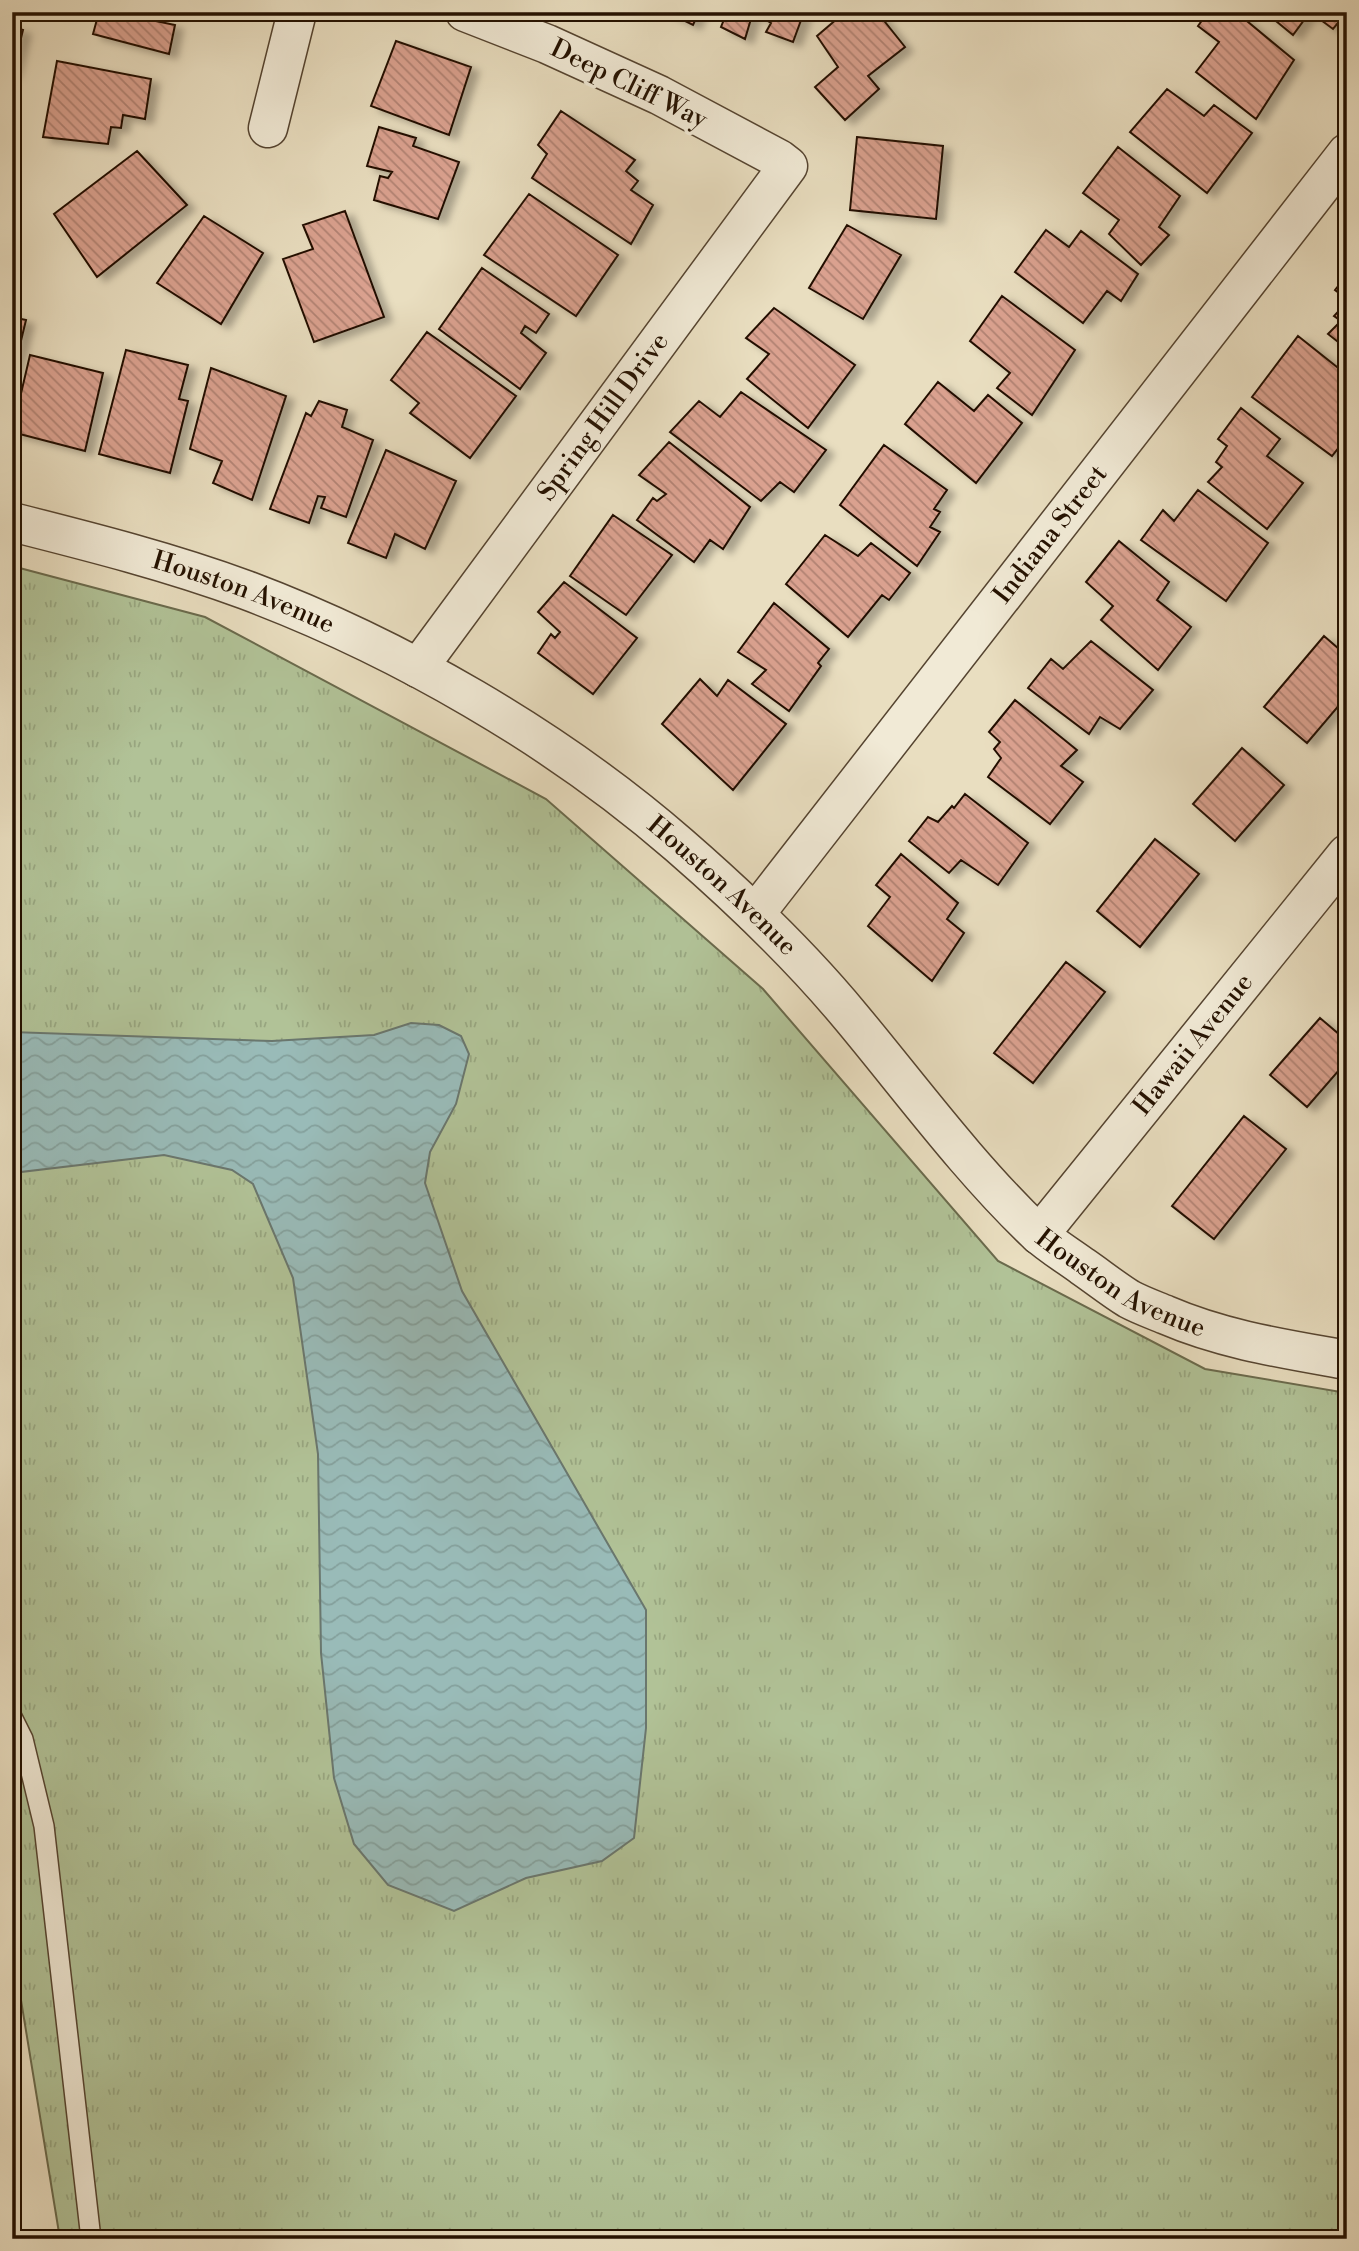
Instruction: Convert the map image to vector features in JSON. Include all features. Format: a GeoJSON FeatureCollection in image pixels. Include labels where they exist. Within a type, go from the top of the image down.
{"type":"FeatureCollection","features":[{"type":"Feature","properties":{"kind":"street"},"geometry":{"type":"LineString","coordinates":[[268,128],[297,12]]}},
{"type":"Feature","properties":{"kind":"street","name":"Deep Cliff Way"},"geometry":{"type":"LineString","coordinates":[[465,12],[547,44],[659,95],[788,166]]}},
{"type":"Feature","properties":{"kind":"street","name":"Indiana Street"},"geometry":{"type":"LineString","coordinates":[[755,914],[1347,153]]}},
{"type":"Feature","properties":{"kind":"street","name":"Spring Hill Drive"},"geometry":{"type":"LineString","coordinates":[[418,668],[788,166]]}},
{"type":"Feature","properties":{"kind":"street","name":"Houston Avenue"},"geometry":{"type":"LineString","coordinates":[[12,522],[131,553],[246,590],[347,633],[418,668],[516,725],[587,772],[676,842],[755,914],[804,963],[946,1134],[1039,1235],[1130,1299],[1201,1330],[1246,1342],[1347,1360]]}},
{"type":"Feature","properties":{"kind":"street","name":"Hawaii Avenue"},"geometry":{"type":"LineString","coordinates":[[1039,1235],[1347,853]]}},
{"type":"Feature","properties":{"kind":"lane"},"geometry":{"type":"LineString","coordinates":[[12,1717],[23,1739],[44,1826],[91,2239]]}},
{"type":"Feature","properties":{"kind":"green space"},"geometry":{"type":"Polygon","coordinates":[[[12,566],[205,617],[546,799],[763,989],[998,1261],[1205,1369],[1347,1393],[1347,2239],[60,2239],[12,1945],[12,566]]]}},
{"type":"Feature","properties":{"kind":"water"},"geometry":{"type":"Polygon","coordinates":[[[411,1023],[439,1025],[461,1036],[469,1054],[456,1104],[430,1152],[425,1183],[462,1291],[646,1610],[646,1728],[634,1838],[602,1861],[526,1878],[454,1911],[388,1885],[354,1844],[334,1778],[321,1653],[318,1454],[293,1278],[253,1184],[232,1170],[164,1155],[12,1173],[12,1032],[272,1041],[374,1035],[411,1023]]]}},
{"type":"Feature","properties":{"kind":"building"},"geometry":{"type":"Polygon","coordinates":[[[99,12],[149,12],[146,19],[175,25],[169,54],[93,34],[99,12]]]}},
{"type":"Feature","properties":{"kind":"building"},"geometry":{"type":"Polygon","coordinates":[[[667,12],[699,12],[693,25],[667,12]]]}},
{"type":"Feature","properties":{"kind":"building"},"geometry":{"type":"Polygon","coordinates":[[[727,12],[753,12],[745,39],[721,27],[727,12]]]}},
{"type":"Feature","properties":{"kind":"building"},"geometry":{"type":"Polygon","coordinates":[[[753,12],[804,12],[793,42],[766,32],[771,23],[753,12]]]}},
{"type":"Feature","properties":{"kind":"building"},"geometry":{"type":"Polygon","coordinates":[[[845,12],[877,12],[905,47],[868,76],[879,89],[845,120],[815,87],[838,67],[817,36],[845,12]]]}},
{"type":"Feature","properties":{"kind":"building"},"geometry":{"type":"Polygon","coordinates":[[[1208,12],[1236,12],[1294,60],[1256,119],[1196,72],[1219,42],[1198,26],[1208,12]]]}},
{"type":"Feature","properties":{"kind":"building"},"geometry":{"type":"Polygon","coordinates":[[[1265,12],[1310,12],[1293,35],[1265,12]]]}},
{"type":"Feature","properties":{"kind":"building"},"geometry":{"type":"Polygon","coordinates":[[[1310,12],[1347,12],[1333,29],[1310,12]]]}},
{"type":"Feature","properties":{"kind":"building"},"geometry":{"type":"Polygon","coordinates":[[[12,27],[23,30],[12,75],[12,27]]]}},
{"type":"Feature","properties":{"kind":"building"},"geometry":{"type":"Polygon","coordinates":[[[396,41],[471,67],[449,135],[371,106],[396,41]]]}},
{"type":"Feature","properties":{"kind":"building"},"geometry":{"type":"Polygon","coordinates":[[[57,61],[151,79],[145,119],[123,115],[121,128],[111,127],[108,144],[43,137],[57,61]]]}},
{"type":"Feature","properties":{"kind":"building"},"geometry":{"type":"Polygon","coordinates":[[[1167,89],[1204,116],[1214,105],[1252,133],[1207,193],[1130,132],[1167,89]]]}},
{"type":"Feature","properties":{"kind":"building"},"geometry":{"type":"Polygon","coordinates":[[[561,111],[635,160],[626,171],[638,181],[631,190],[653,205],[631,244],[532,178],[547,154],[538,145],[561,111]]]}},
{"type":"Feature","properties":{"kind":"building"},"geometry":{"type":"Polygon","coordinates":[[[379,127],[416,138],[413,146],[459,162],[438,219],[374,200],[380,176],[388,178],[392,172],[367,166],[379,127]]]}},
{"type":"Feature","properties":{"kind":"building"},"geometry":{"type":"Polygon","coordinates":[[[857,137],[943,146],[936,219],[850,210],[857,137]]]}},
{"type":"Feature","properties":{"kind":"building"},"geometry":{"type":"Polygon","coordinates":[[[1118,147],[1180,196],[1159,227],[1169,235],[1141,265],[1109,234],[1119,220],[1083,193],[1118,147]]]}},
{"type":"Feature","properties":{"kind":"building"},"geometry":{"type":"Polygon","coordinates":[[[137,151],[187,205],[97,277],[54,214],[137,151]]]}},
{"type":"Feature","properties":{"kind":"building"},"geometry":{"type":"Polygon","coordinates":[[[529,194],[618,255],[576,316],[484,255],[529,194]]]}},
{"type":"Feature","properties":{"kind":"building"},"geometry":{"type":"Polygon","coordinates":[[[345,211],[384,317],[314,342],[283,259],[313,249],[303,225],[345,211]]]}},
{"type":"Feature","properties":{"kind":"building"},"geometry":{"type":"Polygon","coordinates":[[[204,216],[263,253],[221,324],[157,283],[204,216]]]}},
{"type":"Feature","properties":{"kind":"building"},"geometry":{"type":"Polygon","coordinates":[[[847,225],[901,255],[863,319],[809,288],[847,225]]]}},
{"type":"Feature","properties":{"kind":"building"},"geometry":{"type":"Polygon","coordinates":[[[1046,230],[1069,247],[1081,231],[1138,274],[1121,301],[1107,291],[1083,323],[1015,272],[1046,230]]]}},
{"type":"Feature","properties":{"kind":"building"},"geometry":{"type":"Polygon","coordinates":[[[482,268],[549,314],[536,333],[525,326],[521,333],[546,353],[520,389],[439,329],[482,268]]]}},
{"type":"Feature","properties":{"kind":"building"},"geometry":{"type":"Polygon","coordinates":[[[1347,275],[1347,299],[1335,290],[1347,275]]]}},
{"type":"Feature","properties":{"kind":"building"},"geometry":{"type":"Polygon","coordinates":[[[1002,296],[1075,350],[1032,415],[997,388],[1010,373],[970,341],[1002,296]]]}},
{"type":"Feature","properties":{"kind":"building"},"geometry":{"type":"Polygon","coordinates":[[[1347,302],[1347,349],[1328,334],[1341,321],[1334,316],[1347,302]]]}},
{"type":"Feature","properties":{"kind":"building"},"geometry":{"type":"Polygon","coordinates":[[[774,308],[855,365],[808,428],[747,379],[769,354],[746,338],[774,308]]]}},
{"type":"Feature","properties":{"kind":"building"},"geometry":{"type":"Polygon","coordinates":[[[12,317],[26,320],[12,378],[12,317]]]}},
{"type":"Feature","properties":{"kind":"building"},"geometry":{"type":"Polygon","coordinates":[[[427,332],[516,396],[470,458],[410,413],[419,403],[391,380],[427,332]]]}},
{"type":"Feature","properties":{"kind":"building"},"geometry":{"type":"Polygon","coordinates":[[[1298,336],[1347,375],[1347,437],[1332,456],[1252,397],[1298,336]]]}},
{"type":"Feature","properties":{"kind":"building"},"geometry":{"type":"Polygon","coordinates":[[[126,350],[188,365],[179,399],[188,401],[170,473],[99,454],[126,350]]]}},
{"type":"Feature","properties":{"kind":"building"},"geometry":{"type":"Polygon","coordinates":[[[30,355],[103,373],[85,451],[12,432],[30,355]]]}},
{"type":"Feature","properties":{"kind":"building"},"geometry":{"type":"Polygon","coordinates":[[[211,368],[286,396],[252,500],[213,483],[222,461],[190,449],[211,368]]]}},
{"type":"Feature","properties":{"kind":"building"},"geometry":{"type":"Polygon","coordinates":[[[938,382],[974,411],[988,395],[1022,423],[976,483],[905,424],[938,382]]]}},
{"type":"Feature","properties":{"kind":"building"},"geometry":{"type":"Polygon","coordinates":[[[741,392],[826,450],[794,492],[780,482],[761,501],[670,432],[699,401],[720,417],[741,392]]]}},
{"type":"Feature","properties":{"kind":"building"},"geometry":{"type":"Polygon","coordinates":[[[319,401],[347,410],[342,427],[373,440],[346,517],[321,508],[325,497],[318,496],[309,523],[270,509],[306,413],[311,416],[319,401]]]}},
{"type":"Feature","properties":{"kind":"building"},"geometry":{"type":"Polygon","coordinates":[[[1241,408],[1280,439],[1267,456],[1303,483],[1267,529],[1208,482],[1222,467],[1216,462],[1227,446],[1218,439],[1241,408]]]}},
{"type":"Feature","properties":{"kind":"building"},"geometry":{"type":"Polygon","coordinates":[[[669,442],[750,507],[723,549],[710,540],[694,562],[637,520],[653,498],[657,501],[666,494],[639,475],[669,442]]]}},
{"type":"Feature","properties":{"kind":"building"},"geometry":{"type":"Polygon","coordinates":[[[884,445],[947,490],[934,509],[940,512],[930,527],[940,532],[917,566],[840,505],[884,445]]]}},
{"type":"Feature","properties":{"kind":"building"},"geometry":{"type":"Polygon","coordinates":[[[386,450],[456,481],[425,549],[395,534],[386,558],[348,543],[386,450]]]}},
{"type":"Feature","properties":{"kind":"building"},"geometry":{"type":"Polygon","coordinates":[[[1198,490],[1268,543],[1226,601],[1141,540],[1163,510],[1174,521],[1198,490]]]}},
{"type":"Feature","properties":{"kind":"building"},"geometry":{"type":"Polygon","coordinates":[[[613,515],[672,555],[626,615],[570,576],[613,515]]]}},
{"type":"Feature","properties":{"kind":"building"},"geometry":{"type":"Polygon","coordinates":[[[825,535],[858,556],[871,543],[910,573],[889,600],[882,595],[848,637],[786,584],[825,535]]]}},
{"type":"Feature","properties":{"kind":"building"},"geometry":{"type":"Polygon","coordinates":[[[1119,541],[1169,582],[1157,600],[1191,627],[1158,670],[1101,620],[1113,606],[1086,582],[1119,541]]]}},
{"type":"Feature","properties":{"kind":"building"},"geometry":{"type":"Polygon","coordinates":[[[564,582],[637,638],[593,694],[538,653],[551,634],[555,638],[560,632],[538,612],[564,582]]]}},
{"type":"Feature","properties":{"kind":"building"},"geometry":{"type":"Polygon","coordinates":[[[774,603],[829,649],[818,663],[821,666],[789,711],[752,684],[766,670],[738,652],[774,603]]]}},
{"type":"Feature","properties":{"kind":"building"},"geometry":{"type":"Polygon","coordinates":[[[1324,636],[1347,656],[1347,696],[1307,743],[1264,707],[1324,636]]]}},
{"type":"Feature","properties":{"kind":"building"},"geometry":{"type":"Polygon","coordinates":[[[1091,641],[1153,690],[1120,729],[1100,717],[1089,734],[1028,688],[1051,659],[1063,669],[1091,641]]]}},
{"type":"Feature","properties":{"kind":"building"},"geometry":{"type":"Polygon","coordinates":[[[700,679],[717,696],[728,680],[786,724],[733,790],[662,724],[700,679]]]}},
{"type":"Feature","properties":{"kind":"building"},"geometry":{"type":"Polygon","coordinates":[[[1015,700],[1077,750],[1061,766],[1083,782],[1050,824],[988,777],[1001,758],[994,749],[1000,742],[989,732],[1015,700]]]}},
{"type":"Feature","properties":{"kind":"building"},"geometry":{"type":"Polygon","coordinates":[[[1242,748],[1284,785],[1235,841],[1193,804],[1242,748]]]}},
{"type":"Feature","properties":{"kind":"building"},"geometry":{"type":"Polygon","coordinates":[[[965,794],[1028,843],[998,885],[961,860],[949,873],[909,841],[928,817],[938,822],[965,794]]]}},
{"type":"Feature","properties":{"kind":"building"},"geometry":{"type":"Polygon","coordinates":[[[1155,839],[1199,874],[1140,947],[1097,911],[1155,839]]]}},
{"type":"Feature","properties":{"kind":"building"},"geometry":{"type":"Polygon","coordinates":[[[901,854],[958,903],[947,919],[964,933],[932,981],[868,926],[890,897],[876,885],[901,854]]]}},
{"type":"Feature","properties":{"kind":"building"},"geometry":{"type":"Polygon","coordinates":[[[1066,962],[1105,992],[1033,1083],[994,1053],[1066,962]]]}},
{"type":"Feature","properties":{"kind":"building"},"geometry":{"type":"Polygon","coordinates":[[[1320,1018],[1347,1041],[1347,1061],[1307,1107],[1270,1075],[1320,1018]]]}},
{"type":"Feature","properties":{"kind":"building"},"geometry":{"type":"Polygon","coordinates":[[[1244,1116],[1286,1149],[1214,1239],[1172,1206],[1244,1116]]]}}]}
